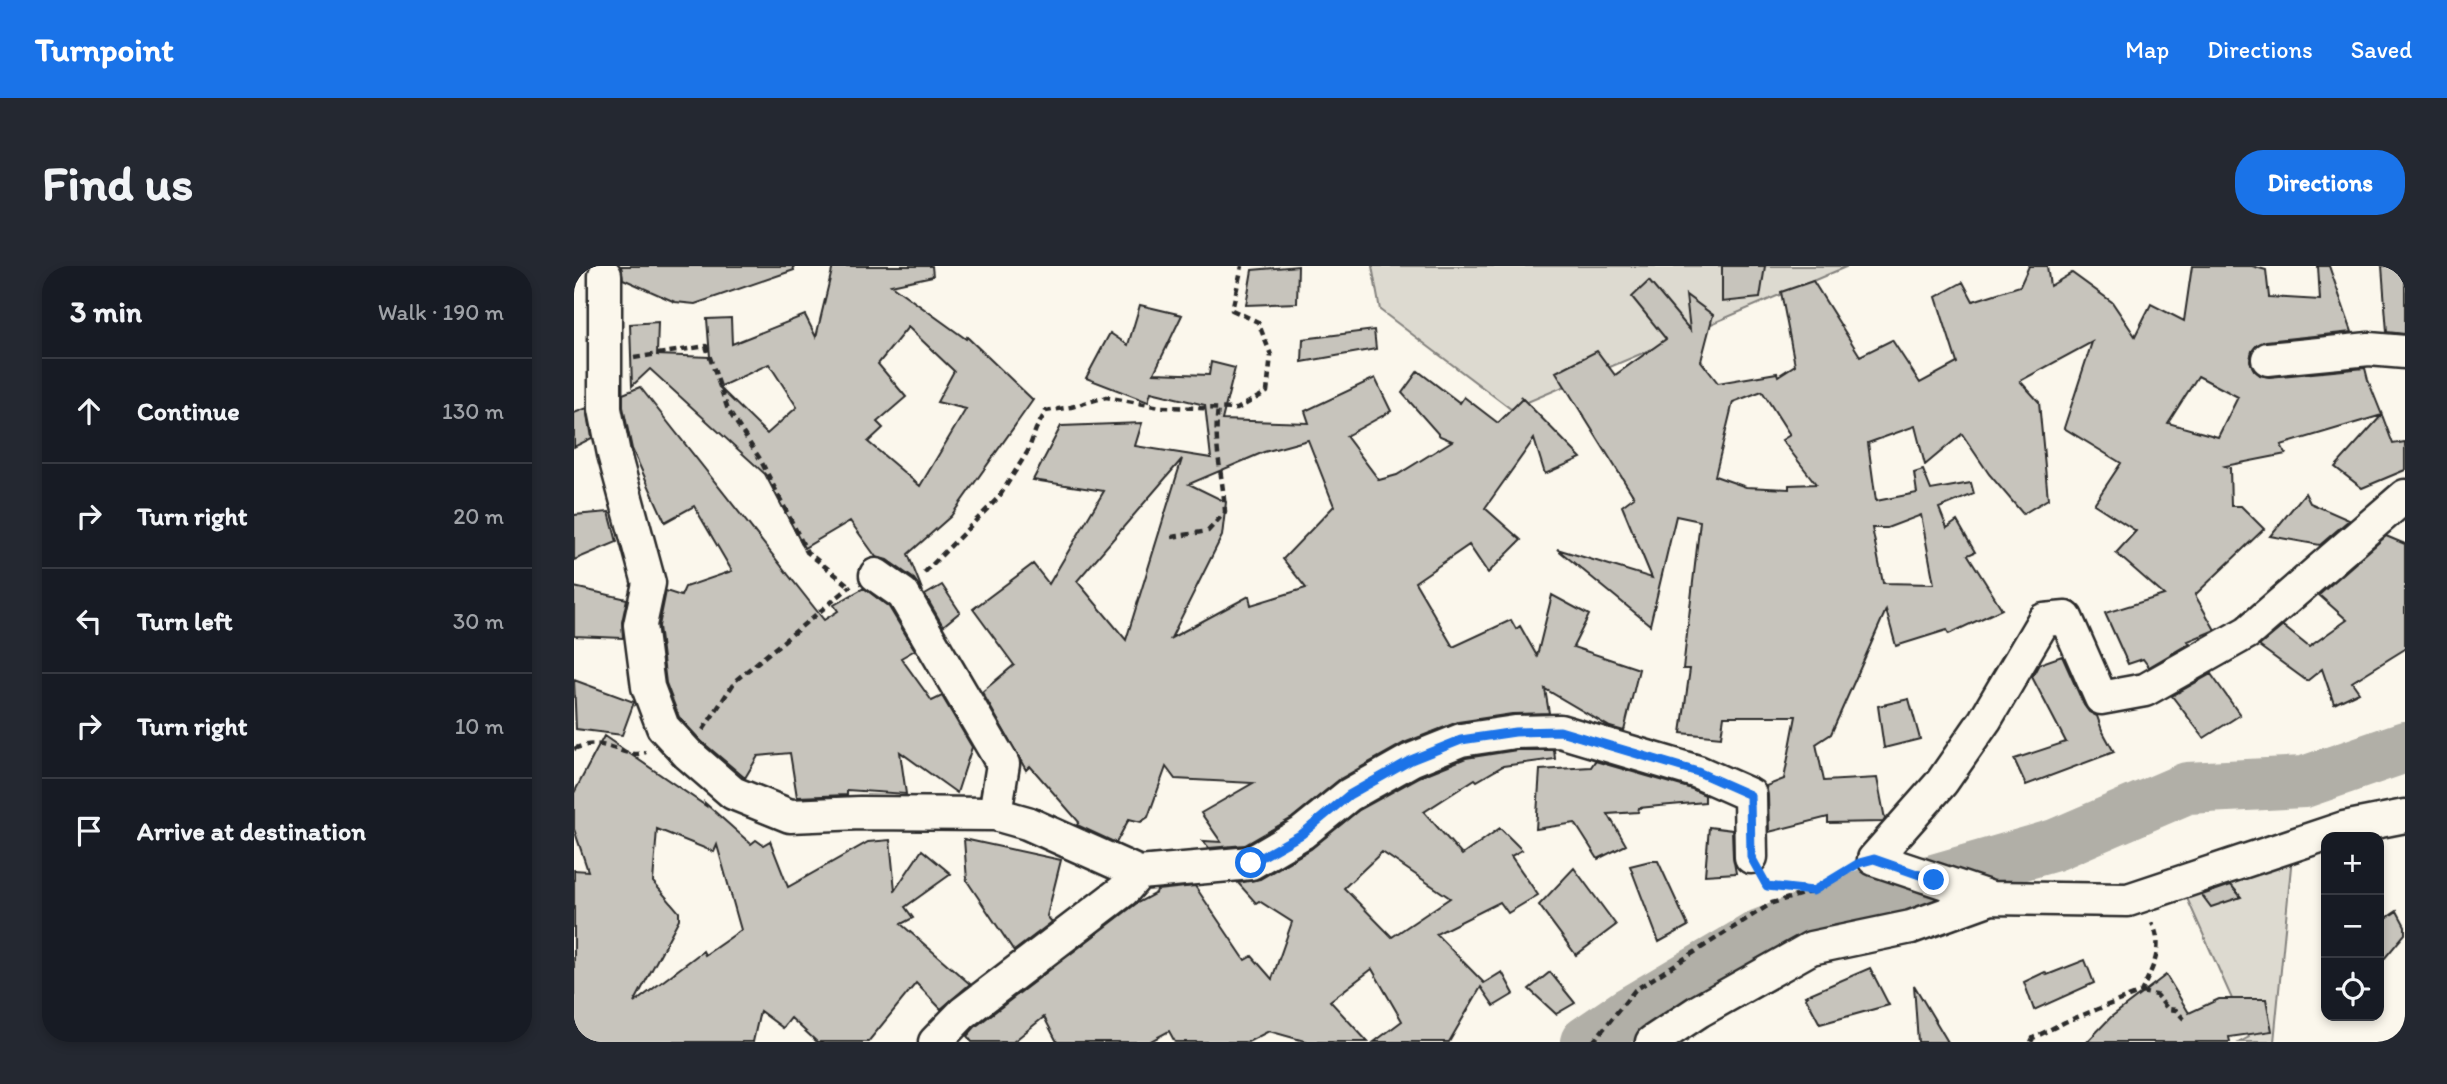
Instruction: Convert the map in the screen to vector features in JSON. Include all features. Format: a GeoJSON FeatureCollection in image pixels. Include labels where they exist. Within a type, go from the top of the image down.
{"type":"FeatureCollection","features":[{"type":"Feature","properties":{"kind":"street"},"geometry":{"type":"LineString","coordinates":[[606,275],[605,409],[614,454],[649,583],[640,625],[648,687],[663,727],[682,748],[733,793],[790,816],[860,813],[995,814],[1027,823],[1139,873],[1251,863],[1302,834],[1349,795],[1411,760],[1461,740],[1515,732],[1560,731],[1698,772],[1750,795],[1751,857]]}},
{"type":"Feature","properties":{"kind":"street"},"geometry":{"type":"LineString","coordinates":[[2268,359],[2369,349],[2405,352]]}},
{"type":"Feature","properties":{"kind":"street"},"geometry":{"type":"LineString","coordinates":[[2405,496],[2248,632],[2145,690],[2101,698],[2066,618],[2044,620],[1978,730],[1942,782],[1874,859],[1991,898],[2128,900],[2344,828],[2405,816]]}},
{"type":"Feature","properties":{"kind":"street"},"geometry":{"type":"LineString","coordinates":[[863,581],[903,594],[1003,764],[995,814]]}},
{"type":"Feature","properties":{"kind":"street"},"geometry":{"type":"LineString","coordinates":[[935,1042],[963,1013],[1124,890],[1139,873]]}},
{"type":"Feature","properties":{"kind":"street"},"geometry":{"type":"LineString","coordinates":[[1652,1042],[1699,1011],[1811,948],[1911,927],[1991,898]]}},
{"type":"Feature","properties":{"kind":"path"},"geometry":{"type":"LineString","coordinates":[[903,594],[999,496],[1028,451],[1046,411],[1106,397],[1160,407],[1237,409],[1267,392],[1271,355],[1258,322],[1231,310],[1242,266]]}},
{"type":"Feature","properties":{"kind":"path"},"geometry":{"type":"LineString","coordinates":[[574,749],[586,744],[607,744],[639,755],[682,748],[736,680],[863,581],[807,552],[760,459],[728,410],[706,346],[606,362]]}},
{"type":"Feature","properties":{"kind":"path"},"geometry":{"type":"LineString","coordinates":[[1172,537],[1208,531],[1225,512],[1217,458],[1215,428],[1218,408]]}},
{"type":"Feature","properties":{"kind":"path"},"geometry":{"type":"LineString","coordinates":[[1751,857],[1767,886],[1813,891]]}},
{"type":"Feature","properties":{"kind":"path"},"geometry":{"type":"LineString","coordinates":[[1593,1042],[1635,990],[1772,903],[1813,891],[1859,863],[1874,859]]}},
{"type":"Feature","properties":{"kind":"path"},"geometry":{"type":"LineString","coordinates":[[2128,900],[2146,910],[2155,929],[2158,956],[2141,992]]}},
{"type":"Feature","properties":{"kind":"path"},"geometry":{"type":"LineString","coordinates":[[2031,1042],[2033,1038],[2065,1021],[2141,992],[2155,995],[2168,1009],[2176,1010],[2184,1019]]}},
{"type":"Feature","properties":{"kind":"shaded area"},"geometry":{"type":"Polygon","coordinates":[[[1372,266],[1848,266],[1511,409],[1380,310],[1372,266]]]}},
{"type":"Feature","properties":{"kind":"shaded area"},"geometry":{"type":"Polygon","coordinates":[[[2293,846],[2274,1042],[2240,1042],[2249,1037],[2178,878],[2293,846]]]}},
{"type":"Feature","properties":{"kind":"building"},"geometry":{"type":"Polygon","coordinates":[[[621,266],[793,266],[794,270],[695,304],[675,302],[623,279],[621,266]]]}},
{"type":"Feature","properties":{"kind":"building"},"geometry":{"type":"Polygon","coordinates":[[[833,266],[932,266],[933,276],[891,285],[966,339],[967,337],[1033,400],[951,516],[908,554],[923,592],[914,579],[887,560],[876,557],[850,521],[804,548],[765,474],[650,369],[632,386],[630,324],[658,322],[657,355],[710,357],[707,319],[731,318],[732,344],[805,315],[816,337],[833,266]],[[908,327],[878,364],[906,397],[877,422],[883,428],[868,442],[920,486],[966,409],[937,402],[954,371],[908,327]],[[769,364],[719,387],[767,434],[797,407],[769,364]]]}},
{"type":"Feature","properties":{"kind":"building"},"geometry":{"type":"Polygon","coordinates":[[[1298,266],[1297,303],[1246,305],[1252,270],[1298,266]]]}},
{"type":"Feature","properties":{"kind":"building"},"geometry":{"type":"Polygon","coordinates":[[[1722,266],[1765,266],[1760,298],[1722,302],[1722,266]]]}},
{"type":"Feature","properties":{"kind":"building"},"geometry":{"type":"Polygon","coordinates":[[[2029,266],[2047,266],[2050,286],[2072,273],[2112,302],[2135,336],[2151,304],[2184,321],[2192,266],[2252,266],[2266,270],[2269,297],[2320,300],[2318,266],[2329,266],[2352,332],[2266,341],[2252,351],[2250,361],[2254,370],[2269,377],[2365,368],[2382,415],[2281,445],[2286,454],[2225,466],[2230,468],[2231,506],[2241,506],[2264,529],[2195,595],[2215,630],[2188,641],[2190,643],[2149,667],[2143,659],[2128,664],[2105,613],[2164,595],[2116,553],[2136,531],[2094,504],[2121,463],[2064,428],[2092,342],[2020,381],[2039,402],[2048,499],[2023,514],[1989,474],[1962,434],[1925,465],[1915,426],[1868,443],[1876,501],[1917,493],[1914,473],[1923,470],[1931,490],[1971,483],[1974,494],[1939,508],[1947,528],[1957,521],[1975,552],[1968,555],[2002,609],[1949,634],[1947,630],[1896,646],[1886,610],[1831,734],[1816,744],[1824,781],[1877,778],[1885,819],[1883,822],[1828,823],[1828,817],[1769,832],[1766,786],[1784,779],[1796,716],[1724,716],[1721,737],[1681,733],[1690,669],[1683,669],[1700,521],[1676,516],[1650,625],[1557,549],[1652,578],[1622,506],[1634,497],[1556,372],[1597,351],[1615,375],[1666,339],[1632,297],[1649,281],[1690,330],[1686,295],[1713,315],[1701,361],[1718,383],[1777,373],[1778,376],[1795,365],[1781,292],[1813,281],[1860,356],[1892,340],[1920,383],[1957,363],[1936,297],[1963,282],[1973,301],[2020,286],[2029,266]],[[2198,376],[2168,423],[2218,437],[2238,397],[2198,376]],[[1762,391],[1733,402],[1715,476],[1746,487],[1789,489],[1789,485],[1816,484],[1782,440],[1790,435],[1762,391]],[[1921,515],[1887,528],[1872,528],[1883,583],[1934,584],[1921,515]]]}},
{"type":"Feature","properties":{"kind":"building"},"geometry":{"type":"Polygon","coordinates":[[[2382,266],[2405,266],[2405,334],[2387,332],[2382,266]]]}},
{"type":"Feature","properties":{"kind":"building"},"geometry":{"type":"Polygon","coordinates":[[[1140,305],[1182,315],[1154,373],[1209,375],[1211,362],[1235,368],[1222,420],[1309,423],[1305,411],[1375,378],[1391,411],[1346,436],[1379,480],[1397,475],[1452,441],[1440,436],[1402,393],[1418,371],[1460,403],[1464,397],[1498,423],[1522,399],[1520,396],[1581,458],[1545,474],[1534,439],[1485,508],[1521,540],[1488,573],[1469,545],[1415,582],[1453,647],[1511,620],[1516,629],[1520,626],[1537,656],[1552,595],[1589,615],[1573,647],[1639,669],[1624,731],[1610,727],[1545,689],[1549,713],[1512,714],[1458,722],[1404,743],[1340,779],[1292,818],[1245,845],[1209,848],[1203,841],[1221,842],[1201,813],[1253,783],[1175,779],[1166,767],[1148,817],[1141,822],[1129,819],[1116,843],[1077,825],[1079,822],[1030,766],[1026,770],[982,692],[1014,665],[973,609],[1033,564],[1049,584],[1104,491],[1033,480],[1061,426],[1142,423],[1135,446],[1211,458],[1205,405],[1151,392],[1148,402],[1086,378],[1110,333],[1128,345],[1140,305]],[[1308,440],[1264,452],[1189,484],[1226,502],[1222,536],[1171,638],[1249,596],[1251,605],[1306,588],[1283,559],[1334,506],[1308,440]],[[1182,459],[1077,581],[1126,640],[1176,478],[1182,459]]]}},
{"type":"Feature","properties":{"kind":"building"},"geometry":{"type":"Polygon","coordinates":[[[1374,330],[1376,349],[1302,362],[1303,339],[1374,330]]]}},
{"type":"Feature","properties":{"kind":"building"},"geometry":{"type":"Polygon","coordinates":[[[640,387],[824,620],[838,611],[834,605],[864,588],[889,607],[915,650],[901,658],[932,701],[942,696],[972,747],[957,793],[900,752],[906,794],[847,790],[847,795],[797,797],[790,753],[758,756],[745,778],[701,741],[679,717],[666,683],[659,626],[666,591],[681,596],[685,587],[732,571],[694,506],[665,522],[632,449],[623,407],[623,394],[640,387]]]}},
{"type":"Feature","properties":{"kind":"building"},"geometry":{"type":"Polygon","coordinates":[[[587,408],[592,438],[574,447],[574,413],[587,408]]]}},
{"type":"Feature","properties":{"kind":"building"},"geometry":{"type":"Polygon","coordinates":[[[2382,415],[2393,444],[2405,442],[2405,470],[2362,488],[2335,467],[2382,415]]]}},
{"type":"Feature","properties":{"kind":"building"},"geometry":{"type":"Polygon","coordinates":[[[2305,493],[2310,503],[2349,520],[2320,545],[2270,536],[2305,493]]]}},
{"type":"Feature","properties":{"kind":"building"},"geometry":{"type":"Polygon","coordinates":[[[609,512],[617,542],[574,560],[574,515],[609,512]]]}},
{"type":"Feature","properties":{"kind":"building"},"geometry":{"type":"Polygon","coordinates":[[[2386,536],[2405,544],[2405,649],[2352,682],[2359,692],[2334,704],[2322,669],[2307,681],[2259,646],[2283,626],[2309,647],[2347,620],[2319,595],[2386,536]]]}},
{"type":"Feature","properties":{"kind":"building"},"geometry":{"type":"Polygon","coordinates":[[[942,585],[960,612],[943,626],[925,595],[942,585]]]}},
{"type":"Feature","properties":{"kind":"building"},"geometry":{"type":"Polygon","coordinates":[[[574,587],[627,599],[622,622],[623,638],[574,636],[574,587]]]}},
{"type":"Feature","properties":{"kind":"building"},"geometry":{"type":"Polygon","coordinates":[[[2062,656],[2084,705],[2089,712],[2097,716],[2114,752],[2026,785],[2014,759],[2066,742],[2032,677],[2039,664],[2062,656]]]}},
{"type":"Feature","properties":{"kind":"building"},"geometry":{"type":"Polygon","coordinates":[[[2211,674],[2240,715],[2204,738],[2172,696],[2211,674]]]}},
{"type":"Feature","properties":{"kind":"building"},"geometry":{"type":"Polygon","coordinates":[[[574,680],[634,702],[622,735],[576,729],[574,680]]]}},
{"type":"Feature","properties":{"kind":"building"},"geometry":{"type":"Polygon","coordinates":[[[1909,699],[1920,739],[1884,748],[1878,706],[1909,699]]]}},
{"type":"Feature","properties":{"kind":"building"},"geometry":{"type":"Polygon","coordinates":[[[604,736],[706,806],[705,803],[751,844],[756,840],[763,845],[770,841],[788,887],[868,842],[890,840],[895,890],[922,850],[951,874],[905,907],[913,918],[901,924],[970,984],[941,1009],[916,983],[868,1042],[817,1042],[791,1018],[783,1028],[760,1011],[753,1042],[574,1042],[574,870],[588,871],[574,829],[574,793],[604,736]],[[657,829],[653,882],[679,912],[679,919],[634,1003],[703,951],[705,955],[741,930],[717,845],[714,852],[657,829]]]}},
{"type":"Feature","properties":{"kind":"building"},"geometry":{"type":"Polygon","coordinates":[[[1517,750],[1554,750],[1555,759],[1503,766],[1477,781],[1475,779],[1424,812],[1462,855],[1500,828],[1522,850],[1511,856],[1538,895],[1508,913],[1500,902],[1436,934],[1484,983],[1502,972],[1514,994],[1494,1006],[1481,987],[1449,1042],[1374,1042],[1402,1021],[1372,969],[1330,1001],[1368,1042],[1308,1042],[1269,1031],[1248,1042],[1175,1042],[1169,1031],[1149,1042],[1057,1042],[1044,1017],[1013,1042],[972,1042],[967,1036],[975,1027],[1157,890],[1195,886],[1245,960],[1252,956],[1272,979],[1292,922],[1259,901],[1256,903],[1238,883],[1260,879],[1311,849],[1359,810],[1419,777],[1466,758],[1517,750]],[[1382,852],[1344,888],[1392,937],[1450,898],[1382,852]]]}},
{"type":"Feature","properties":{"kind":"building"},"geometry":{"type":"Polygon","coordinates":[[[1595,761],[1692,789],[1705,795],[1705,802],[1639,808],[1638,812],[1608,814],[1626,845],[1598,859],[1575,823],[1536,829],[1540,770],[1591,767],[1595,761]]]}},
{"type":"Feature","properties":{"kind":"building"},"geometry":{"type":"Polygon","coordinates":[[[1709,827],[1732,830],[1736,873],[1705,875],[1709,827]]]}},
{"type":"Feature","properties":{"kind":"building"},"geometry":{"type":"Polygon","coordinates":[[[964,839],[1061,860],[1047,916],[1052,922],[1014,951],[967,881],[964,839]]]}},
{"type":"Feature","properties":{"kind":"building"},"geometry":{"type":"Polygon","coordinates":[[[1658,861],[1688,926],[1659,942],[1630,866],[1658,861]]]}},
{"type":"Feature","properties":{"kind":"building"},"geometry":{"type":"Polygon","coordinates":[[[1574,868],[1616,925],[1576,955],[1539,905],[1574,868]]]}},
{"type":"Feature","properties":{"kind":"building"},"geometry":{"type":"Polygon","coordinates":[[[2231,885],[2241,897],[2211,907],[2202,895],[2231,885]]]}},
{"type":"Feature","properties":{"kind":"building"},"geometry":{"type":"Polygon","coordinates":[[[2397,911],[2405,926],[2405,934],[2384,959],[2384,958],[2384,920],[2397,911]]]}},
{"type":"Feature","properties":{"kind":"building"},"geometry":{"type":"Polygon","coordinates":[[[2085,960],[2094,983],[2034,1010],[2024,982],[2045,972],[2047,975],[2085,960]]]}},
{"type":"Feature","properties":{"kind":"building"},"geometry":{"type":"Polygon","coordinates":[[[1870,968],[1889,1005],[1820,1024],[1805,996],[1870,968]]]}},
{"type":"Feature","properties":{"kind":"building"},"geometry":{"type":"Polygon","coordinates":[[[1550,972],[1575,1003],[1556,1014],[1529,989],[1550,972]]]}},
{"type":"Feature","properties":{"kind":"building"},"geometry":{"type":"Polygon","coordinates":[[[2166,975],[2189,1013],[2219,999],[2266,999],[2272,1031],[2229,1037],[2230,1042],[2087,1042],[2111,1017],[2166,975]]]}},
{"type":"Feature","properties":{"kind":"building"},"geometry":{"type":"Polygon","coordinates":[[[1914,985],[1948,1042],[1918,1042],[1914,985]]]}},
{"type":"Feature","properties":{"kind":"waterway"},"geometry":{"type":"LineString","coordinates":[[1586,1042],[1630,1012],[1760,935],[1870,893],[1934,880],[2055,845],[2187,788],[2304,782],[2405,747]]}},
{"type":"Feature","properties":{"kind":"route"},"geometry":{"type":"LineString","coordinates":[[1251,863],[1302,834],[1349,795],[1411,760],[1461,740],[1515,732],[1560,731],[1698,772],[1750,795],[1751,857],[1767,886],[1813,891],[1859,863],[1874,859],[1934,880]]}}]}
